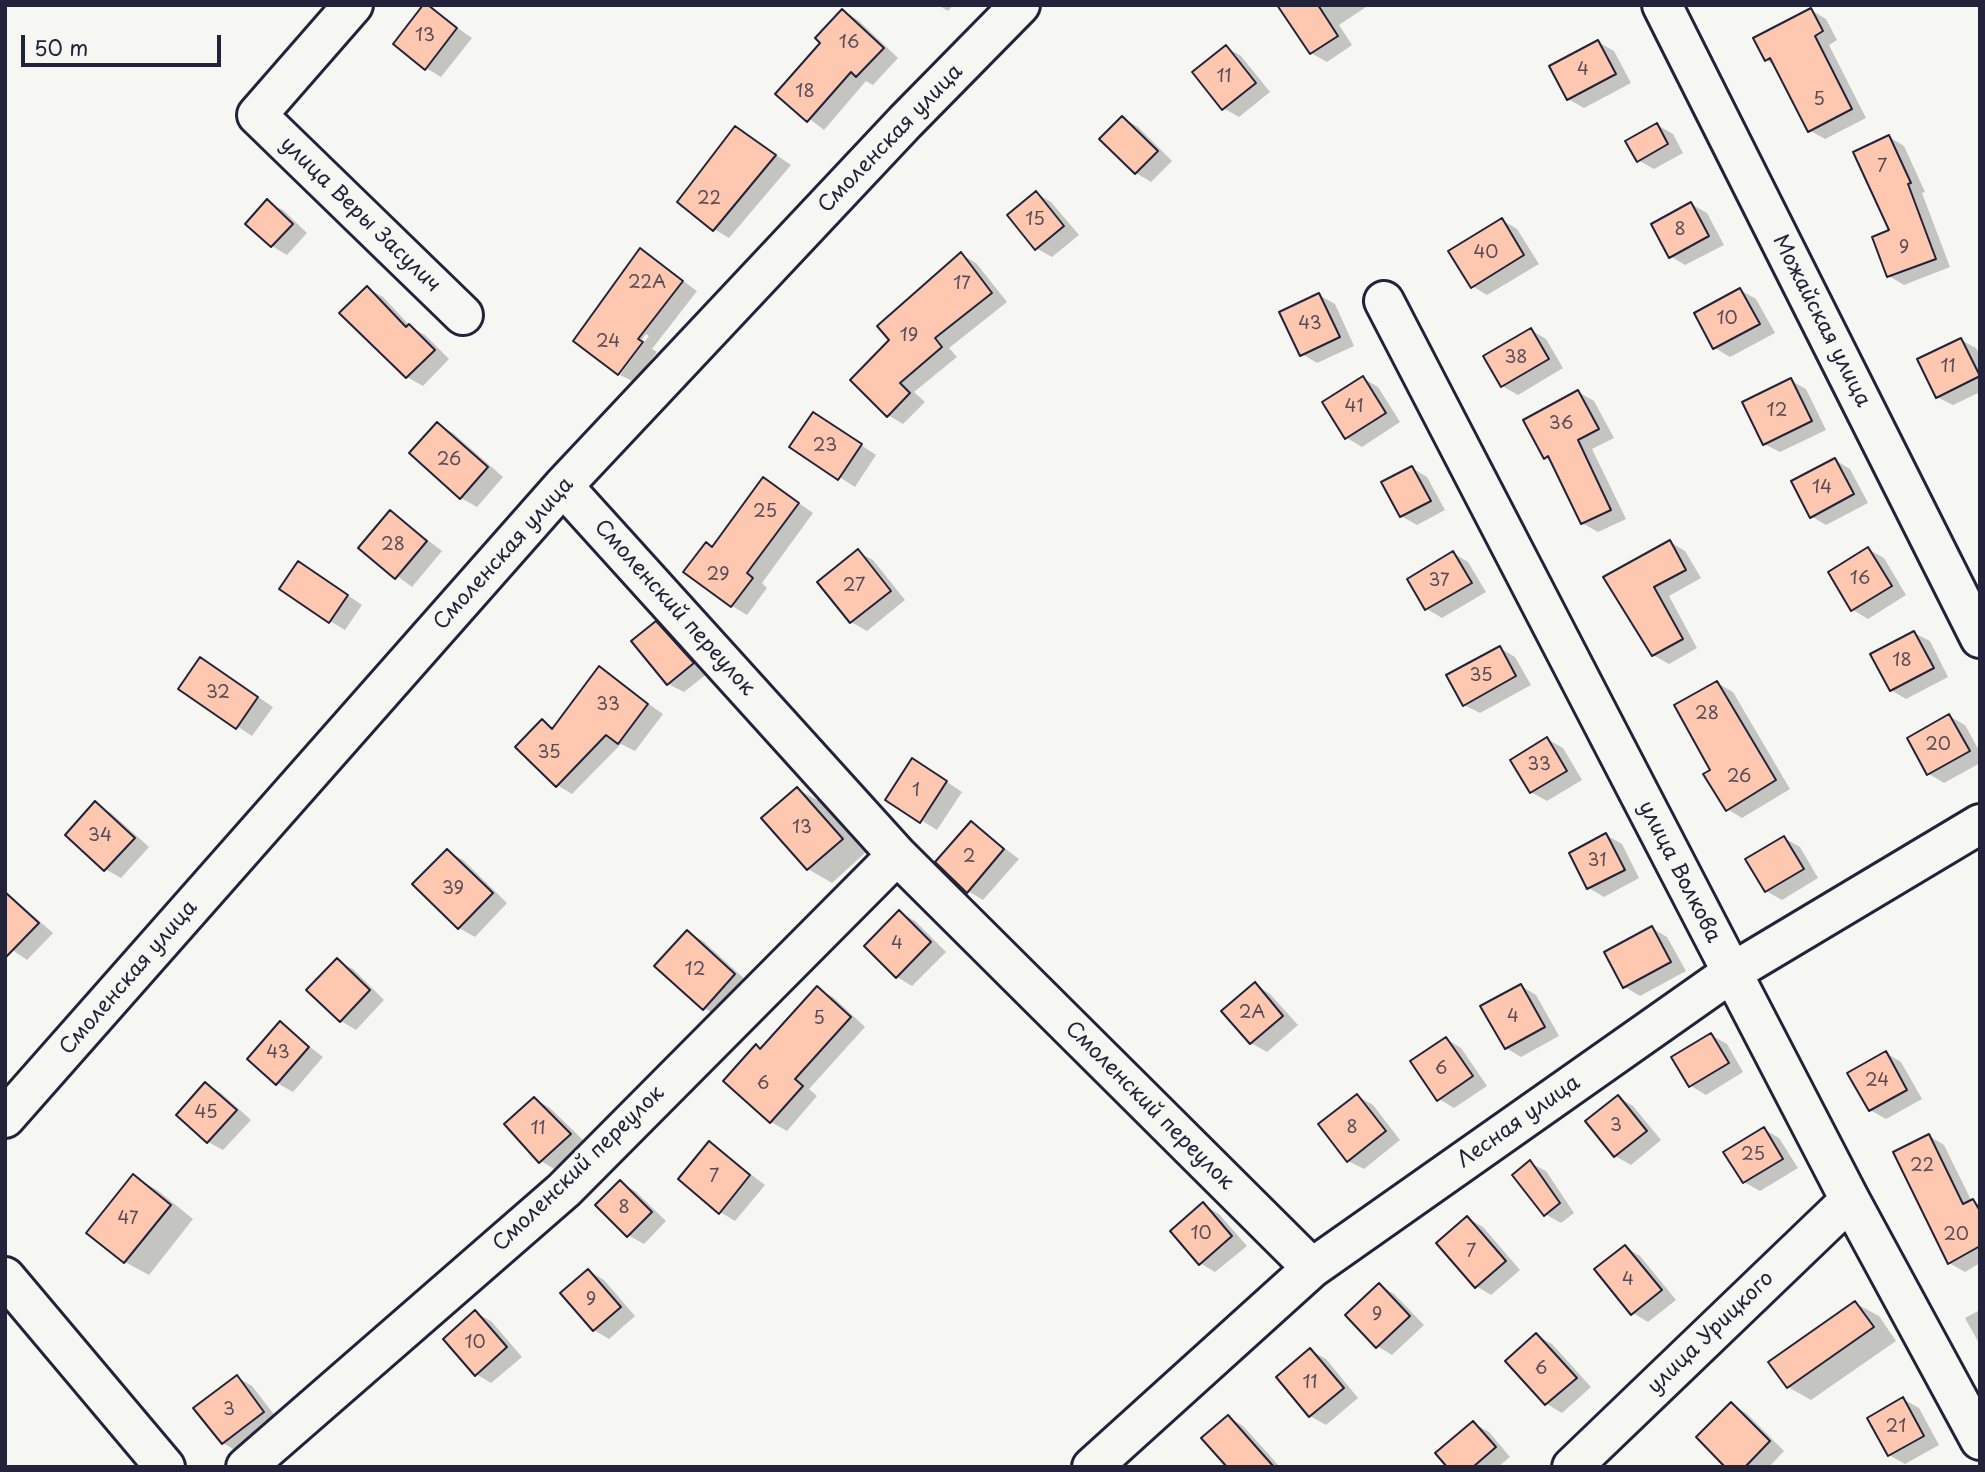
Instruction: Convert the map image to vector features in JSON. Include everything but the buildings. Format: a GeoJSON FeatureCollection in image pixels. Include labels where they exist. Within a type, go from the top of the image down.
{"type":"FeatureCollection","features":[{"type":"Feature","properties":{"kind":"street","name":"улица Веры Засулич"},"geometry":{"type":"LineString","coordinates":[[353,5],[257,115],[463,315]]}},
{"type":"Feature","properties":{"kind":"street","name":"Смоленская улица"},"geometry":{"type":"LineString","coordinates":[[5,1118],[563,486],[905,122],[1020,5]]}},
{"type":"Feature","properties":{"kind":"street","name":"Можайская улица"},"geometry":{"type":"LineString","coordinates":[[1662,5],[1980,638]]}},
{"type":"Feature","properties":{"kind":"street","name":"улица Волкова"},"geometry":{"type":"LineString","coordinates":[[1384,301],[1731,973],[1980,1440]]}},
{"type":"Feature","properties":{"kind":"street","name":"Смоленский переулок"},"geometry":{"type":"LineString","coordinates":[[563,486],[897,855],[1312,1268]]}},
{"type":"Feature","properties":{"kind":"street","name":"Лесная улица"},"geometry":{"type":"LineString","coordinates":[[1092,1467],[1312,1268],[1731,973],[1980,824]]}},
{"type":"Feature","properties":{"kind":"street","name":"Смоленский переулок"},"geometry":{"type":"LineString","coordinates":[[246,1467],[564,1190],[897,855]]}},
{"type":"Feature","properties":{"kind":"street","name":"улица Урицкого"},"geometry":{"type":"LineString","coordinates":[[1572,1467],[1850,1200]]}},
{"type":"Feature","properties":{"kind":"street"},"geometry":{"type":"LineString","coordinates":[[5,1277],[165,1467]]}}]}
